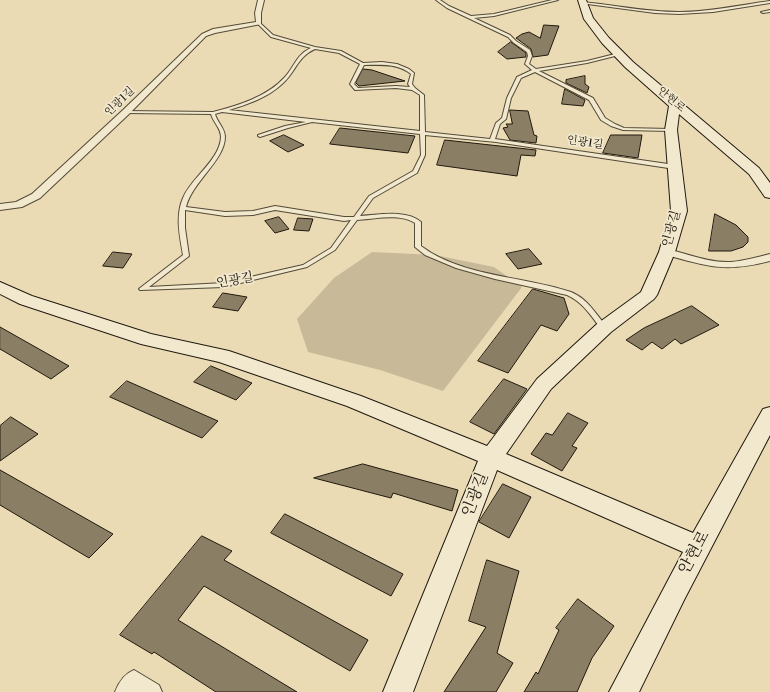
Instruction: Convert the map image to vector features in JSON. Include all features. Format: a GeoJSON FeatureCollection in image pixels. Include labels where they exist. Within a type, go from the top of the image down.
{"type":"FeatureCollection","features":[{"type":"Feature","properties":{"kind":"street"},"geometry":{"type":"LineString","coordinates":[[259,23],[258,12],[261,0]]}},
{"type":"Feature","properties":{"kind":"street","name":"안현로"},"geometry":{"type":"LineString","coordinates":[[582,1],[594,27],[618,54],[756,172],[770,194]]}},
{"type":"Feature","properties":{"kind":"street","name":"인광1길"},"geometry":{"type":"LineString","coordinates":[[0,207],[18,205],[36,196],[126,112],[204,35],[213,31],[259,23]]}},
{"type":"Feature","properties":{"kind":"street","name":"인광길"},"geometry":{"type":"LineString","coordinates":[[398,692],[491,458],[544,384],[604,328],[648,296],[666,252],[679,211],[671,130],[674,108],[678,106]]}},
{"type":"Feature","properties":{"kind":"street"},"geometry":{"type":"LineString","coordinates":[[666,252],[707,262],[729,265],[751,262],[770,257]]}},
{"type":"Feature","properties":{"kind":"street"},"geometry":{"type":"LineString","coordinates":[[0,287],[26,300],[148,340],[222,356],[347,399],[491,458],[698,547]]}},
{"type":"Feature","properties":{"kind":"street","name":"안현로"},"geometry":{"type":"LineString","coordinates":[[624,692],[698,547],[770,415]]}},
{"type":"Feature","properties":{"kind":"street"},"geometry":{"type":"LineString","coordinates":[[125,692],[134,680],[152,692]]}},
{"type":"Feature","properties":{"kind":"lane"},"geometry":{"type":"LineString","coordinates":[[438,0],[448,7],[472,17],[509,36],[514,42],[529,51],[530,56],[527,64],[535,70]]}},
{"type":"Feature","properties":{"kind":"lane"},"geometry":{"type":"LineString","coordinates":[[472,17],[494,15],[556,0]]}},
{"type":"Feature","properties":{"kind":"lane"},"geometry":{"type":"LineString","coordinates":[[582,1],[633,10],[680,13],[710,11],[770,2]]}},
{"type":"Feature","properties":{"kind":"lane"},"geometry":{"type":"LineString","coordinates":[[763,12],[770,11]]}},
{"type":"Feature","properties":{"kind":"lane"},"geometry":{"type":"LineString","coordinates":[[259,23],[272,36],[316,48],[340,52],[362,64],[396,64],[410,70],[413,74],[410,84],[413,89],[422,95],[422,134]]}},
{"type":"Feature","properties":{"kind":"lane","name":"인광1길"},"geometry":{"type":"LineString","coordinates":[[126,112],[212,113],[245,104],[272,89],[286,78],[298,58],[305,51],[316,48]]}},
{"type":"Feature","properties":{"kind":"lane"},"geometry":{"type":"LineString","coordinates":[[492,141],[498,123],[504,119],[510,98],[519,77],[535,70],[580,63],[618,54]]}},
{"type":"Feature","properties":{"kind":"lane"},"geometry":{"type":"LineString","coordinates":[[362,64],[352,84],[357,88],[396,87],[413,89]]}},
{"type":"Feature","properties":{"kind":"lane","name":"인광1길"},"geometry":{"type":"LineString","coordinates":[[535,70],[592,99],[602,119],[613,125],[623,129],[671,130]]}},
{"type":"Feature","properties":{"kind":"lane","name":"인광1길"},"geometry":{"type":"LineString","coordinates":[[222,111],[316,120],[422,134],[492,141],[675,167]]}},
{"type":"Feature","properties":{"kind":"lane"},"geometry":{"type":"LineString","coordinates":[[212,113],[213,120],[222,129],[224,138],[216,155],[185,197],[182,208],[225,214],[253,213],[275,208],[338,218],[355,219],[375,216],[409,217],[418,222],[418,246],[423,252],[436,259],[483,273],[566,292],[583,301],[604,328]]}},
{"type":"Feature","properties":{"kind":"lane"},"geometry":{"type":"LineString","coordinates":[[260,136],[287,127],[316,120]]}},
{"type":"Feature","properties":{"kind":"lane","name":"인광길"},"geometry":{"type":"LineString","coordinates":[[182,208],[181,224],[186,256],[142,290],[224,285],[305,266],[333,249],[371,197],[416,172],[423,155],[422,134]]}},
{"type":"Feature","properties":{"kind":"shaded area"},"geometry":{"type":"Polygon","coordinates":[[[372,252],[435,255],[494,267],[522,287],[443,391],[380,370],[308,352],[297,319],[334,278],[372,252]]]}},
{"type":"Feature","properties":{"kind":"building"},"geometry":{"type":"Polygon","coordinates":[[[544,25],[559,26],[548,55],[533,57],[531,49],[516,38],[529,32],[540,38],[544,25]]]}},
{"type":"Feature","properties":{"kind":"building"},"geometry":{"type":"Polygon","coordinates":[[[511,42],[526,53],[526,57],[507,59],[498,52],[511,42]]]}},
{"type":"Feature","properties":{"kind":"building"},"geometry":{"type":"Polygon","coordinates":[[[363,69],[372,70],[405,81],[359,86],[356,83],[363,69]]]}},
{"type":"Feature","properties":{"kind":"building"},"geometry":{"type":"Polygon","coordinates":[[[585,76],[585,84],[589,87],[587,93],[566,83],[566,80],[585,76]]]}},
{"type":"Feature","properties":{"kind":"building"},"geometry":{"type":"Polygon","coordinates":[[[565,89],[585,100],[583,106],[562,104],[565,89]]]}},
{"type":"Feature","properties":{"kind":"building"},"geometry":{"type":"Polygon","coordinates":[[[510,110],[528,111],[534,135],[537,136],[536,143],[510,140],[503,128],[508,127],[506,124],[512,124],[510,110]]]}},
{"type":"Feature","properties":{"kind":"building"},"geometry":{"type":"Polygon","coordinates":[[[340,128],[415,136],[408,153],[330,144],[340,128]]]}},
{"type":"Feature","properties":{"kind":"building"},"geometry":{"type":"Polygon","coordinates":[[[284,135],[304,145],[288,152],[270,141],[284,135]]]}},
{"type":"Feature","properties":{"kind":"building"},"geometry":{"type":"Polygon","coordinates":[[[611,135],[642,135],[638,158],[603,153],[611,135]]]}},
{"type":"Feature","properties":{"kind":"building"},"geometry":{"type":"Polygon","coordinates":[[[445,140],[536,150],[535,156],[521,155],[517,176],[437,165],[445,140]]]}},
{"type":"Feature","properties":{"kind":"building"},"geometry":{"type":"Polygon","coordinates":[[[715,214],[736,225],[748,237],[748,242],[743,247],[731,251],[709,251],[715,214]]]}},
{"type":"Feature","properties":{"kind":"building"},"geometry":{"type":"Polygon","coordinates":[[[279,217],[289,229],[275,233],[265,221],[279,217]]]}},
{"type":"Feature","properties":{"kind":"building"},"geometry":{"type":"Polygon","coordinates":[[[298,218],[313,219],[309,231],[294,230],[298,218]]]}},
{"type":"Feature","properties":{"kind":"building"},"geometry":{"type":"Polygon","coordinates":[[[529,249],[542,264],[518,269],[506,254],[529,249]]]}},
{"type":"Feature","properties":{"kind":"building"},"geometry":{"type":"Polygon","coordinates":[[[113,252],[132,254],[123,268],[103,266],[113,252]]]}},
{"type":"Feature","properties":{"kind":"building"},"geometry":{"type":"Polygon","coordinates":[[[533,289],[564,298],[569,314],[557,331],[541,325],[508,373],[478,361],[533,289]]]}},
{"type":"Feature","properties":{"kind":"building"},"geometry":{"type":"Polygon","coordinates":[[[223,293],[247,297],[238,311],[213,307],[223,293]]]}},
{"type":"Feature","properties":{"kind":"building"},"geometry":{"type":"Polygon","coordinates":[[[692,306],[719,325],[681,344],[675,339],[662,349],[652,342],[642,350],[626,340],[644,328],[692,306]]]}},
{"type":"Feature","properties":{"kind":"building"},"geometry":{"type":"Polygon","coordinates":[[[0,327],[69,366],[51,379],[0,349],[0,327]]]}},
{"type":"Feature","properties":{"kind":"building"},"geometry":{"type":"Polygon","coordinates":[[[211,366],[252,383],[236,400],[194,382],[211,366]]]}},
{"type":"Feature","properties":{"kind":"building"},"geometry":{"type":"Polygon","coordinates":[[[504,379],[527,389],[494,434],[470,422],[504,379]]]}},
{"type":"Feature","properties":{"kind":"building"},"geometry":{"type":"Polygon","coordinates":[[[127,381],[218,421],[202,438],[110,397],[127,381]]]}},
{"type":"Feature","properties":{"kind":"building"},"geometry":{"type":"Polygon","coordinates":[[[568,413],[588,423],[572,446],[577,448],[562,471],[531,454],[546,433],[552,435],[568,413]]]}},
{"type":"Feature","properties":{"kind":"building"},"geometry":{"type":"Polygon","coordinates":[[[11,417],[38,434],[0,461],[0,426],[11,417]]]}},
{"type":"Feature","properties":{"kind":"building"},"geometry":{"type":"Polygon","coordinates":[[[363,464],[458,490],[452,511],[393,493],[391,498],[314,478],[363,464]]]}},
{"type":"Feature","properties":{"kind":"building"},"geometry":{"type":"Polygon","coordinates":[[[0,470],[113,534],[89,558],[0,505],[0,470]]]}},
{"type":"Feature","properties":{"kind":"building"},"geometry":{"type":"Polygon","coordinates":[[[503,484],[531,497],[509,538],[479,522],[503,484]]]}},
{"type":"Feature","properties":{"kind":"building"},"geometry":{"type":"Polygon","coordinates":[[[285,514],[403,574],[391,596],[271,533],[285,514]]]}},
{"type":"Feature","properties":{"kind":"building"},"geometry":{"type":"Polygon","coordinates":[[[202,536],[232,551],[224,560],[368,640],[350,671],[204,586],[178,620],[297,692],[216,692],[154,652],[152,654],[120,635],[202,536]]]}},
{"type":"Feature","properties":{"kind":"building"},"geometry":{"type":"Polygon","coordinates":[[[487,560],[519,571],[497,653],[513,663],[496,692],[444,692],[486,627],[469,621],[487,560]]]}},
{"type":"Feature","properties":{"kind":"building"},"geometry":{"type":"Polygon","coordinates":[[[578,599],[614,626],[592,658],[577,692],[524,692],[536,672],[538,674],[559,630],[556,628],[578,599]]]}}]}
